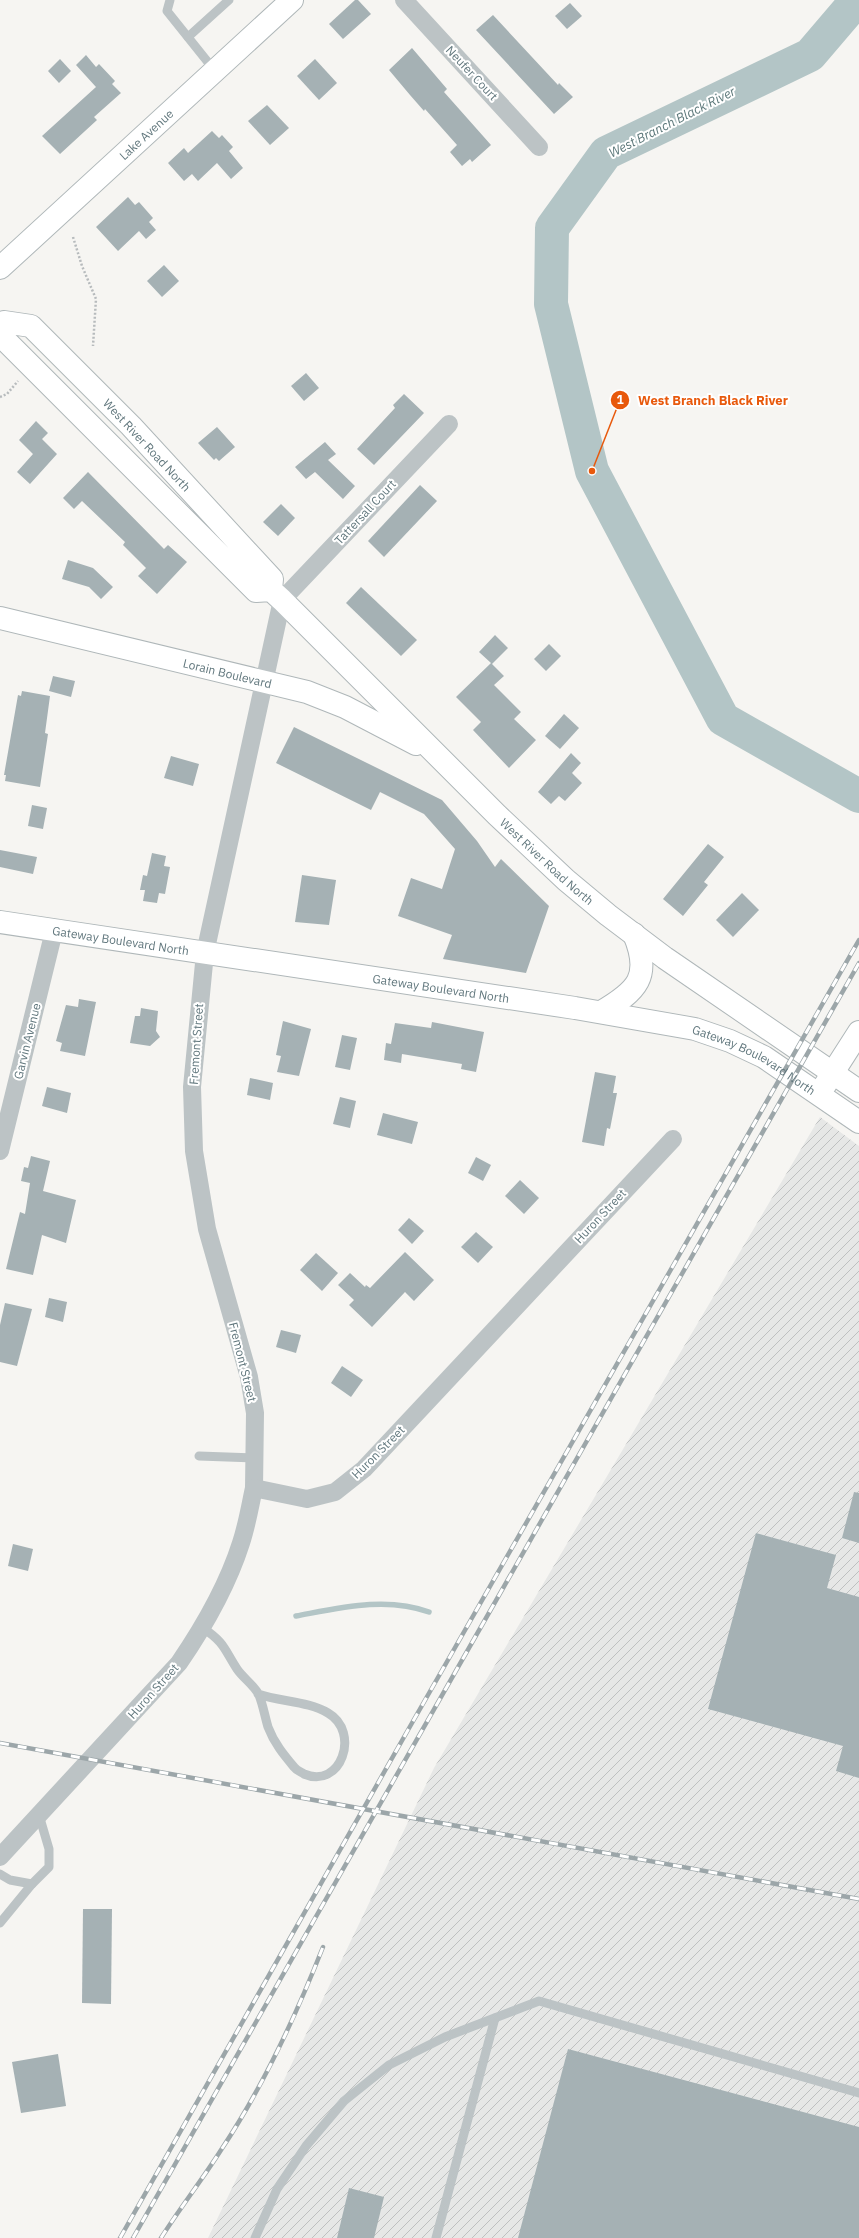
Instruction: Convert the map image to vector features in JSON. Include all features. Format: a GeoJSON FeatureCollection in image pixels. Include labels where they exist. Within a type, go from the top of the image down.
{"type":"FeatureCollection","features":[{"type":"Feature","properties":{"kind":"main road","name":"Lake Avenue"},"geometry":{"type":"LineString","coordinates":[[0,268],[291,0]]}},
{"type":"Feature","properties":{"kind":"main road","name":"West River Road North"},"geometry":{"type":"LineString","coordinates":[[276,595],[256,591],[52,388],[5,340],[2,321],[31,326],[72,366],[131,426],[272,579],[276,595],[566,880],[634,934],[702,984],[859,1091]]}},
{"type":"Feature","properties":{"kind":"main road","name":"Lorain Boulevard"},"geometry":{"type":"LineString","coordinates":[[0,618],[307,692],[345,707],[398,734],[443,760]]}},
{"type":"Feature","properties":{"kind":"main road","name":"Gateway Boulevard North"},"geometry":{"type":"LineString","coordinates":[[0,922],[601,1012],[695,1029],[730,1041],[764,1058],[859,1122]]}},
{"type":"Feature","properties":{"kind":"main road"},"geometry":{"type":"LineString","coordinates":[[601,1012],[627,996],[637,984],[642,957],[634,934]]}},
{"type":"Feature","properties":{"kind":"main road"},"geometry":{"type":"LineString","coordinates":[[820,1095],[859,1032]]}},
{"type":"Feature","properties":{"kind":"street","name":"Neufer Court"},"geometry":{"type":"LineString","coordinates":[[404,0],[539,147]]}},
{"type":"Feature","properties":{"kind":"street","name":"Tattersall Court"},"geometry":{"type":"LineString","coordinates":[[276,595],[449,424]]}},
{"type":"Feature","properties":{"kind":"street","name":"Fremont Street"},"geometry":{"type":"LineString","coordinates":[[254,1488],[255,1413],[249,1376],[207,1229],[194,1151],[192,1086],[205,953],[265,681],[276,595]]}},
{"type":"Feature","properties":{"kind":"street","name":"Garvin Avenue"},"geometry":{"type":"LineString","coordinates":[[0,1151],[54,931]]}},
{"type":"Feature","properties":{"kind":"street","name":"Huron Street"},"geometry":{"type":"LineString","coordinates":[[0,1857],[179,1663],[203,1628],[220,1596],[242,1542],[254,1488],[307,1499],[335,1492],[364,1469],[673,1139]]}},
{"type":"Feature","properties":{"kind":"lane"},"geometry":{"type":"LineString","coordinates":[[170,0],[167,11],[215,71]]}},
{"type":"Feature","properties":{"kind":"lane"},"geometry":{"type":"LineString","coordinates":[[188,37],[228,0]]}},
{"type":"Feature","properties":{"kind":"lane"},"geometry":{"type":"LineString","coordinates":[[199,1456],[255,1458]]}},
{"type":"Feature","properties":{"kind":"lane"},"geometry":{"type":"LineString","coordinates":[[203,1628],[219,1638],[238,1669],[258,1694],[269,1728],[280,1750],[296,1770],[311,1776],[326,1775],[337,1768],[343,1755],[346,1738],[340,1725],[329,1714],[306,1706],[275,1700],[258,1694]]}},
{"type":"Feature","properties":{"kind":"lane"},"geometry":{"type":"LineString","coordinates":[[0,1923],[32,1884],[49,1867],[49,1849],[39,1815]]}},
{"type":"Feature","properties":{"kind":"lane"},"geometry":{"type":"LineString","coordinates":[[0,1874],[10,1880],[32,1884]]}},
{"type":"Feature","properties":{"kind":"lane"},"geometry":{"type":"LineString","coordinates":[[255,2238],[277,2189],[306,2146],[344,2102],[389,2066],[445,2037],[539,2001],[859,2094]]}},
{"type":"Feature","properties":{"kind":"lane"},"geometry":{"type":"LineString","coordinates":[[436,2238],[495,2018]]}},
{"type":"Feature","properties":{"kind":"path"},"geometry":{"type":"LineString","coordinates":[[73,237],[82,266],[96,299],[93,346]]}},
{"type":"Feature","properties":{"kind":"path"},"geometry":{"type":"LineString","coordinates":[[0,397],[7,394],[14,384],[22,380]]}},
{"type":"Feature","properties":{"kind":"shaded area"},"geometry":{"type":"Polygon","coordinates":[[[820,1117],[859,1146],[859,2238],[208,2238],[434,1768],[820,1117]]]}},
{"type":"Feature","properties":{"kind":"building"},"geometry":{"type":"Polygon","coordinates":[[[355,0],[358,0],[371,14],[343,39],[329,24],[355,0]]]}},
{"type":"Feature","properties":{"kind":"building"},"geometry":{"type":"Polygon","coordinates":[[[570,3],[582,16],[567,29],[555,16],[570,3]]]}},
{"type":"Feature","properties":{"kind":"building"},"geometry":{"type":"Polygon","coordinates":[[[493,15],[558,85],[559,83],[573,97],[554,114],[476,30],[493,15]]]}},
{"type":"Feature","properties":{"kind":"building"},"geometry":{"type":"Polygon","coordinates":[[[412,48],[447,89],[444,92],[491,145],[472,162],[470,159],[462,166],[450,152],[457,145],[425,109],[424,111],[389,70],[412,48]]]}},
{"type":"Feature","properties":{"kind":"building"},"geometry":{"type":"Polygon","coordinates":[[[86,55],[96,67],[99,64],[115,81],[112,84],[121,93],[94,117],[97,120],[60,154],[42,136],[96,87],[76,65],[86,55]]]}},
{"type":"Feature","properties":{"kind":"building"},"geometry":{"type":"Polygon","coordinates":[[[60,59],[71,71],[59,83],[48,71],[60,59]]]}},
{"type":"Feature","properties":{"kind":"building"},"geometry":{"type":"Polygon","coordinates":[[[315,59],[337,83],[319,100],[297,76],[315,59]]]}},
{"type":"Feature","properties":{"kind":"building"},"geometry":{"type":"Polygon","coordinates":[[[267,105],[289,128],[270,145],[248,121],[267,105]]]}},
{"type":"Feature","properties":{"kind":"building"},"geometry":{"type":"Polygon","coordinates":[[[212,131],[219,138],[222,135],[233,147],[229,151],[243,168],[231,179],[217,163],[198,181],[192,174],[184,181],[168,163],[184,148],[188,153],[212,131]]]}},
{"type":"Feature","properties":{"kind":"building"},"geometry":{"type":"Polygon","coordinates":[[[128,197],[135,205],[139,202],[153,218],[149,222],[156,230],[146,239],[139,231],[118,251],[96,227],[128,197]]]}},
{"type":"Feature","properties":{"kind":"building"},"geometry":{"type":"Polygon","coordinates":[[[164,265],[179,281],[162,297],[147,281],[164,265]]]}},
{"type":"Feature","properties":{"kind":"building"},"geometry":{"type":"Polygon","coordinates":[[[306,373],[319,388],[304,401],[291,386],[306,373]]]}},
{"type":"Feature","properties":{"kind":"building"},"geometry":{"type":"Polygon","coordinates":[[[404,394],[424,413],[374,465],[357,449],[395,408],[393,405],[404,394]]]}},
{"type":"Feature","properties":{"kind":"building"},"geometry":{"type":"Polygon","coordinates":[[[36,421],[48,433],[42,439],[57,454],[30,484],[17,472],[33,454],[19,440],[36,421]]]}},
{"type":"Feature","properties":{"kind":"building"},"geometry":{"type":"Polygon","coordinates":[[[217,427],[235,447],[219,461],[216,458],[214,460],[198,443],[217,427]]]}},
{"type":"Feature","properties":{"kind":"building"},"geometry":{"type":"Polygon","coordinates":[[[325,442],[336,454],[328,460],[355,486],[343,499],[315,472],[306,479],[295,467],[325,442]]]}},
{"type":"Feature","properties":{"kind":"building"},"geometry":{"type":"Polygon","coordinates":[[[88,472],[164,549],[168,545],[187,562],[157,594],[138,576],[146,568],[123,545],[125,542],[82,501],[74,509],[63,498],[88,472]]]}},
{"type":"Feature","properties":{"kind":"building"},"geometry":{"type":"Polygon","coordinates":[[[420,485],[437,501],[384,557],[368,541],[420,485]]]}},
{"type":"Feature","properties":{"kind":"building"},"geometry":{"type":"Polygon","coordinates":[[[281,504],[295,518],[278,536],[263,522],[281,504]]]}},
{"type":"Feature","properties":{"kind":"building"},"geometry":{"type":"Polygon","coordinates":[[[68,560],[93,568],[113,587],[101,599],[89,587],[62,579],[68,560]]]}},
{"type":"Feature","properties":{"kind":"building"},"geometry":{"type":"Polygon","coordinates":[[[361,587],[417,640],[401,656],[346,603],[361,587]]]}},
{"type":"Feature","properties":{"kind":"building"},"geometry":{"type":"Polygon","coordinates":[[[495,635],[508,648],[492,664],[504,676],[494,685],[521,712],[514,719],[536,740],[509,768],[473,730],[481,722],[456,697],[491,663],[479,652],[495,635]]]}},
{"type":"Feature","properties":{"kind":"building"},"geometry":{"type":"Polygon","coordinates":[[[549,644],[561,656],[546,671],[534,659],[549,644]]]}},
{"type":"Feature","properties":{"kind":"building"},"geometry":{"type":"Polygon","coordinates":[[[53,676],[75,681],[71,697],[49,691],[53,676]]]}},
{"type":"Feature","properties":{"kind":"building"},"geometry":{"type":"Polygon","coordinates":[[[22,691],[50,696],[45,733],[48,734],[40,787],[5,781],[6,775],[4,775],[18,695],[21,696],[22,691]]]}},
{"type":"Feature","properties":{"kind":"building"},"geometry":{"type":"Polygon","coordinates":[[[564,714],[579,728],[560,749],[545,736],[564,714]]]}},
{"type":"Feature","properties":{"kind":"building"},"geometry":{"type":"Polygon","coordinates":[[[294,727],[442,800],[477,841],[495,867],[501,859],[549,906],[526,973],[443,959],[452,935],[398,916],[411,878],[442,889],[455,849],[424,814],[380,792],[371,810],[276,763],[294,727]]]}},
{"type":"Feature","properties":{"kind":"building"},"geometry":{"type":"Polygon","coordinates":[[[571,753],[581,763],[572,773],[582,783],[565,801],[559,796],[551,804],[538,792],[571,753]]]}},
{"type":"Feature","properties":{"kind":"building"},"geometry":{"type":"Polygon","coordinates":[[[171,756],[199,764],[193,786],[164,778],[171,756]]]}},
{"type":"Feature","properties":{"kind":"building"},"geometry":{"type":"Polygon","coordinates":[[[32,805],[47,808],[43,829],[28,826],[32,805]]]}},
{"type":"Feature","properties":{"kind":"building"},"geometry":{"type":"Polygon","coordinates":[[[708,844],[724,857],[704,882],[708,885],[683,916],[663,899],[708,844]]]}},
{"type":"Feature","properties":{"kind":"building"},"geometry":{"type":"Polygon","coordinates":[[[0,850],[37,857],[33,874],[0,867],[0,850]]]}},
{"type":"Feature","properties":{"kind":"building"},"geometry":{"type":"Polygon","coordinates":[[[152,853],[166,856],[164,866],[170,867],[165,894],[159,893],[157,903],[143,901],[145,890],[140,890],[143,875],[147,876],[152,853]]]}},
{"type":"Feature","properties":{"kind":"building"},"geometry":{"type":"Polygon","coordinates":[[[302,875],[336,880],[329,925],[295,922],[302,875]]]}},
{"type":"Feature","properties":{"kind":"building"},"geometry":{"type":"Polygon","coordinates":[[[742,893],[759,910],[733,937],[716,920],[742,893]]]}},
{"type":"Feature","properties":{"kind":"building"},"geometry":{"type":"Polygon","coordinates":[[[79,999],[96,1002],[85,1056],[60,1051],[62,1043],[56,1041],[66,1005],[78,1007],[79,999]]]}},
{"type":"Feature","properties":{"kind":"building"},"geometry":{"type":"Polygon","coordinates":[[[141,1008],[158,1011],[156,1031],[160,1037],[150,1046],[130,1043],[135,1016],[140,1016],[141,1008]]]}},
{"type":"Feature","properties":{"kind":"building"},"geometry":{"type":"Polygon","coordinates":[[[283,1021],[311,1029],[299,1076],[277,1072],[281,1056],[276,1055],[283,1021]]]}},
{"type":"Feature","properties":{"kind":"building"},"geometry":{"type":"Polygon","coordinates":[[[432,1022],[484,1032],[476,1072],[461,1069],[462,1064],[402,1054],[401,1063],[384,1060],[386,1043],[391,1044],[395,1023],[431,1028],[432,1022]]]}},
{"type":"Feature","properties":{"kind":"building"},"geometry":{"type":"Polygon","coordinates":[[[342,1035],[357,1038],[350,1070],[335,1067],[342,1035]]]}},
{"type":"Feature","properties":{"kind":"building"},"geometry":{"type":"Polygon","coordinates":[[[595,1072],[616,1076],[613,1093],[617,1093],[610,1129],[607,1128],[604,1146],[582,1142],[595,1072]]]}},
{"type":"Feature","properties":{"kind":"building"},"geometry":{"type":"Polygon","coordinates":[[[250,1078],[273,1083],[270,1100],[247,1095],[250,1078]]]}},
{"type":"Feature","properties":{"kind":"building"},"geometry":{"type":"Polygon","coordinates":[[[47,1087],[71,1093],[67,1113],[42,1106],[47,1087]]]}},
{"type":"Feature","properties":{"kind":"building"},"geometry":{"type":"Polygon","coordinates":[[[340,1097],[356,1101],[350,1128],[333,1124],[340,1097]]]}},
{"type":"Feature","properties":{"kind":"building"},"geometry":{"type":"Polygon","coordinates":[[[383,1113],[418,1122],[412,1144],[377,1135],[383,1113]]]}},
{"type":"Feature","properties":{"kind":"building"},"geometry":{"type":"Polygon","coordinates":[[[31,1156],[50,1161],[43,1191],[76,1200],[66,1243],[42,1235],[33,1275],[6,1269],[20,1212],[25,1214],[30,1183],[21,1181],[24,1167],[28,1168],[31,1156]]]}},
{"type":"Feature","properties":{"kind":"building"},"geometry":{"type":"Polygon","coordinates":[[[476,1157],[491,1165],[483,1181],[468,1173],[476,1157]]]}},
{"type":"Feature","properties":{"kind":"building"},"geometry":{"type":"Polygon","coordinates":[[[520,1180],[539,1198],[524,1214],[505,1196],[520,1180]]]}},
{"type":"Feature","properties":{"kind":"building"},"geometry":{"type":"Polygon","coordinates":[[[409,1218],[424,1231],[412,1244],[398,1230],[409,1218]]]}},
{"type":"Feature","properties":{"kind":"building"},"geometry":{"type":"Polygon","coordinates":[[[476,1232],[493,1247],[478,1263],[461,1247],[476,1232]]]}},
{"type":"Feature","properties":{"kind":"building"},"geometry":{"type":"Polygon","coordinates":[[[405,1252],[434,1280],[414,1301],[405,1292],[372,1327],[349,1305],[354,1300],[338,1285],[350,1273],[365,1287],[366,1285],[370,1288],[405,1252]]]}},
{"type":"Feature","properties":{"kind":"building"},"geometry":{"type":"Polygon","coordinates":[[[316,1253],[338,1273],[322,1291],[300,1270],[316,1253]]]}},
{"type":"Feature","properties":{"kind":"building"},"geometry":{"type":"Polygon","coordinates":[[[49,1298],[67,1302],[63,1322],[45,1317],[49,1298]]]}},
{"type":"Feature","properties":{"kind":"building"},"geometry":{"type":"Polygon","coordinates":[[[5,1303],[32,1309],[17,1366],[0,1362],[0,1325],[5,1303]]]}},
{"type":"Feature","properties":{"kind":"building"},"geometry":{"type":"Polygon","coordinates":[[[281,1330],[301,1335],[296,1353],[276,1347],[281,1330]]]}},
{"type":"Feature","properties":{"kind":"building"},"geometry":{"type":"Polygon","coordinates":[[[342,1366],[363,1380],[351,1397],[331,1383],[342,1366]]]}},
{"type":"Feature","properties":{"kind":"building"},"geometry":{"type":"Polygon","coordinates":[[[854,1492],[859,1493],[859,1543],[842,1538],[854,1492]]]}},
{"type":"Feature","properties":{"kind":"building"},"geometry":{"type":"Polygon","coordinates":[[[756,1533],[836,1555],[827,1588],[859,1597],[859,1778],[836,1771],[843,1746],[708,1709],[756,1533]]]}},
{"type":"Feature","properties":{"kind":"building"},"geometry":{"type":"Polygon","coordinates":[[[13,1544],[33,1549],[28,1571],[8,1566],[13,1544]]]}},
{"type":"Feature","properties":{"kind":"building"},"geometry":{"type":"Polygon","coordinates":[[[83,1909],[112,1909],[111,2004],[82,2003],[83,1909]]]}},
{"type":"Feature","properties":{"kind":"building"},"geometry":{"type":"Polygon","coordinates":[[[568,2049],[859,2127],[859,2238],[518,2238],[568,2049]]]}},
{"type":"Feature","properties":{"kind":"building"},"geometry":{"type":"Polygon","coordinates":[[[58,2054],[66,2106],[21,2113],[12,2062],[58,2054]]]}},
{"type":"Feature","properties":{"kind":"building"},"geometry":{"type":"Polygon","coordinates":[[[349,2188],[384,2197],[374,2238],[337,2238],[349,2188]]]}},
{"type":"Feature","properties":{"kind":"waterway","name":"West Branch Black River"},"geometry":{"type":"LineString","coordinates":[[857,0],[810,55],[606,153],[552,228],[551,304],[592,471],[723,719],[859,796]]}},
{"type":"Feature","properties":{"kind":"waterway"},"geometry":{"type":"LineString","coordinates":[[296,1616],[346,1607],[379,1604],[413,1607],[429,1612]]}},
{"type":"Feature","properties":{"kind":"railway"},"geometry":{"type":"LineString","coordinates":[[120,2238],[859,940]]}},
{"type":"Feature","properties":{"kind":"railway"},"geometry":{"type":"LineString","coordinates":[[133,2238],[859,963]]}},
{"type":"Feature","properties":{"kind":"railway"},"geometry":{"type":"LineString","coordinates":[[0,1743],[859,1899]]}},
{"type":"Feature","properties":{"kind":"railway"},"geometry":{"type":"LineString","coordinates":[[161,2238],[214,2161],[251,2102],[277,2052],[323,1947]]}},
{"type":"Feature","properties":{"kind":"place","name":"West Branch Black River"},"geometry":{"type":"Point","coordinates":[592,471]}}]}
